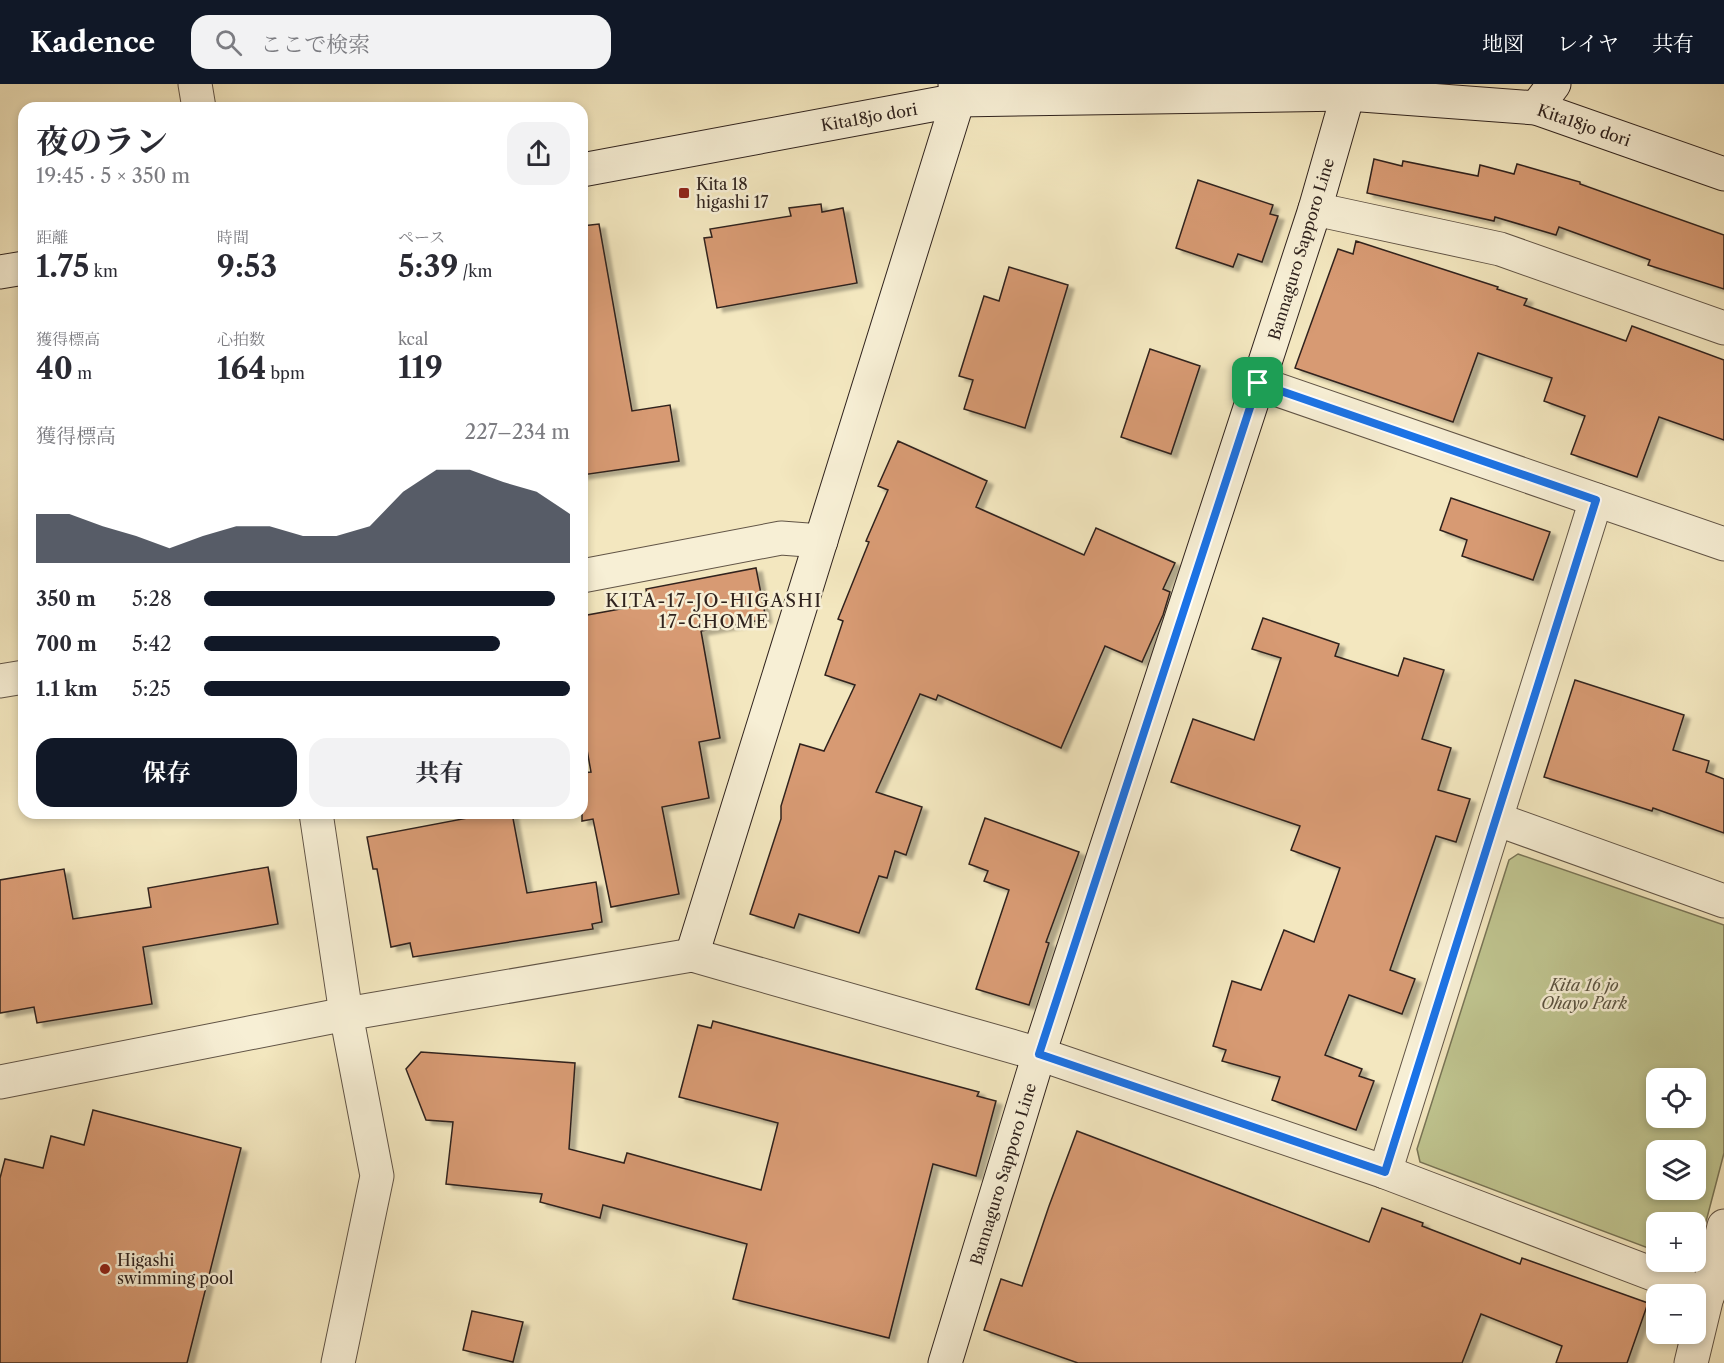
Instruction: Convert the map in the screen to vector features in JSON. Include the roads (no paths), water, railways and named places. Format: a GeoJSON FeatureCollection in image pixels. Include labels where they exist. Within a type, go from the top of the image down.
{"type":"FeatureCollection","features":[{"type":"Feature","properties":{"kind":"street"},"geometry":{"type":"LineString","coordinates":[[195,84],[198,102]]}},
{"type":"Feature","properties":{"kind":"street","name":"Kita18jo dori"},"geometry":{"type":"LineString","coordinates":[[588,169],[957,92],[1349,89],[1545,96],[1724,174]]}},
{"type":"Feature","properties":{"kind":"street","name":"Bannaguro Sapporo Line"},"geometry":{"type":"LineString","coordinates":[[953,1361],[1039,1054],[1316,209],[1349,89]]}},
{"type":"Feature","properties":{"kind":"street"},"geometry":{"type":"LineString","coordinates":[[692,955],[957,92]]}},
{"type":"Feature","properties":{"kind":"street"},"geometry":{"type":"LineString","coordinates":[[1316,209],[1500,249],[1724,328]]}},
{"type":"Feature","properties":{"kind":"street"},"geometry":{"type":"LineString","coordinates":[[0,272],[18,269]]}},
{"type":"Feature","properties":{"kind":"street"},"geometry":{"type":"LineString","coordinates":[[1258,383],[1724,544]]}},
{"type":"Feature","properties":{"kind":"street"},"geometry":{"type":"LineString","coordinates":[[1385,1172],[1596,500]]}},
{"type":"Feature","properties":{"kind":"street"},"geometry":{"type":"LineString","coordinates":[[588,575],[781,538],[821,541]]}},
{"type":"Feature","properties":{"kind":"street"},"geometry":{"type":"LineString","coordinates":[[0,681],[18,678]]}},
{"type":"Feature","properties":{"kind":"street"},"geometry":{"type":"LineString","coordinates":[[316,819],[346,1014],[377,1176],[338,1363]]}},
{"type":"Feature","properties":{"kind":"street"},"geometry":{"type":"LineString","coordinates":[[1496,819],[1724,901]]}},
{"type":"Feature","properties":{"kind":"street"},"geometry":{"type":"LineString","coordinates":[[0,1082],[346,1014],[692,955],[1039,1054],[1385,1172],[1708,1295]]}},
{"type":"Feature","properties":{"kind":"street"},"geometry":{"type":"LineString","coordinates":[[1691,1363],[1724,1226]]}},
{"type":"Feature","properties":{"kind":"place","name":"Kita 18 higashi 17"},"geometry":{"type":"Point","coordinates":[684,193]}},
{"type":"Feature","properties":{"kind":"place","name":"Higashi swimming pool"},"geometry":{"type":"Point","coordinates":[105,1269]}},
{"type":"Feature","properties":{"kind":"district","name":"KITA-17-JO-HIGASHI 17-CHOME"},"geometry":{"type":"Point","coordinates":[714,611]}},
{"type":"Feature","properties":{"kind":"park label","name":"Kita 16 jo Ohayo Park"},"geometry":{"type":"Point","coordinates":[1584,994]}}]}
